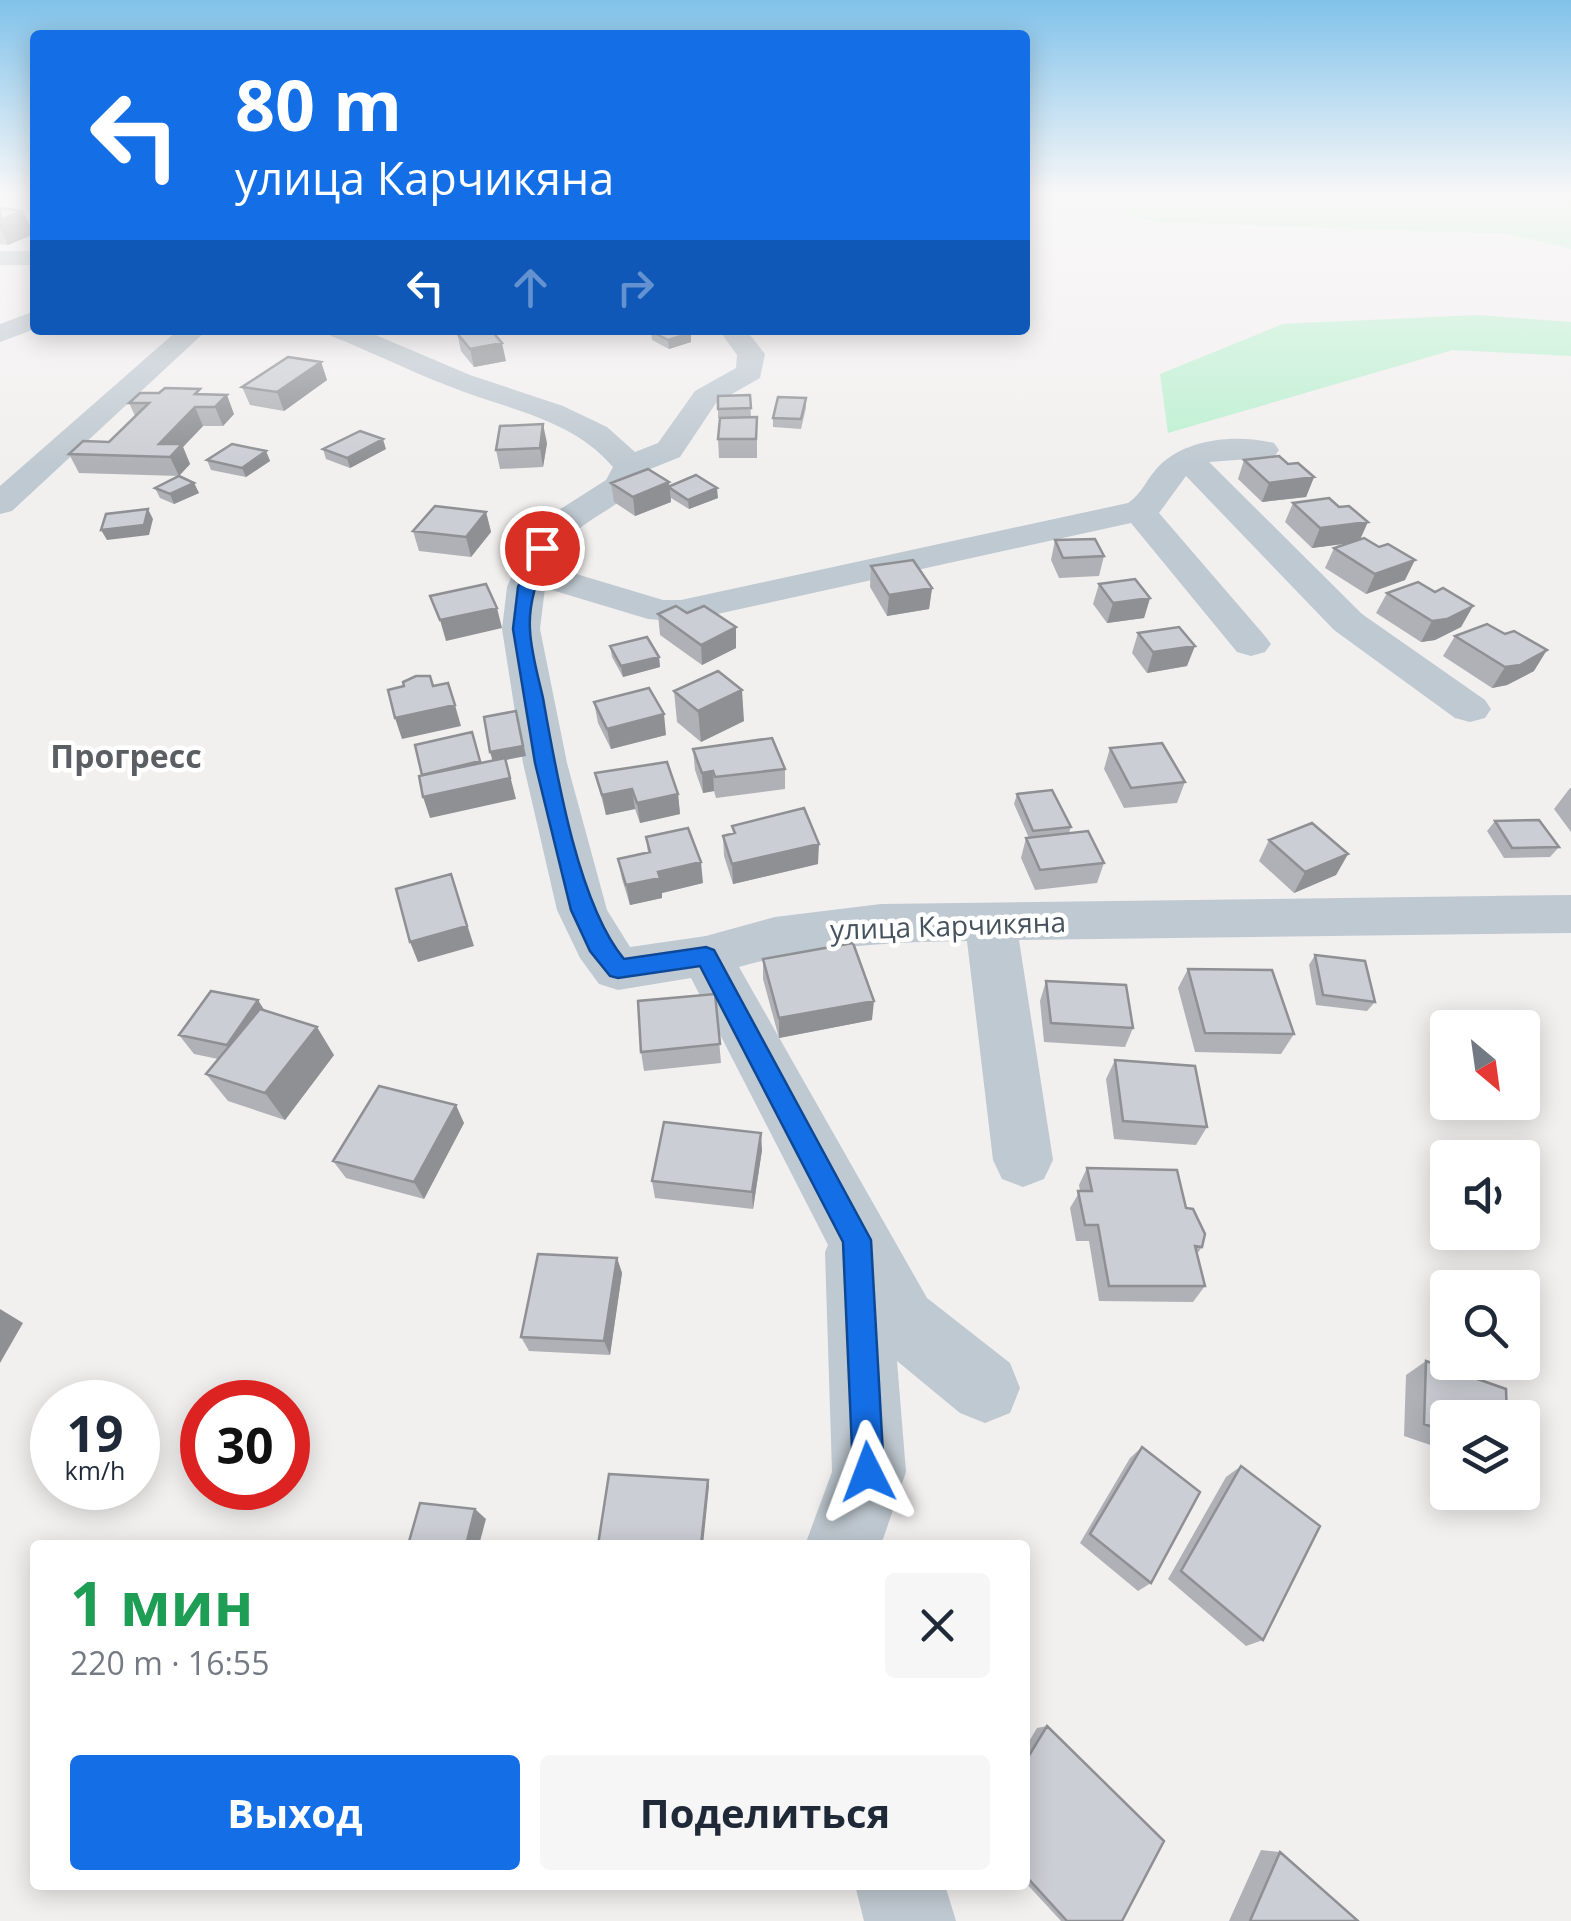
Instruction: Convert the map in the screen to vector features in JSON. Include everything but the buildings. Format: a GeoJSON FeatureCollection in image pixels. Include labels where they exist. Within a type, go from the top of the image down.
{"type":"FeatureCollection","features":[{"type":"Feature","properties":{"kind":"street"},"geometry":{"type":"LineString","coordinates":[[0,334],[30,321]]}},
{"type":"Feature","properties":{"kind":"street"},"geometry":{"type":"LineString","coordinates":[[0,504],[188,335]]}},
{"type":"Feature","properties":{"kind":"street"},"geometry":{"type":"LineString","coordinates":[[361,335],[459,381],[558,415],[614,444],[629,466],[669,450],[705,397],[750,372],[751,354],[736,335]]}},
{"type":"Feature","properties":{"kind":"street"},"geometry":{"type":"LineString","coordinates":[[532,572],[661,611],[681,611],[1139,511],[1152,505],[1161,484],[1176,466],[1221,449],[1263,450]]}},
{"type":"Feature","properties":{"kind":"street"},"geometry":{"type":"LineString","coordinates":[[1189,460],[1348,622],[1470,709]]}},
{"type":"Feature","properties":{"kind":"street","name":"улица Карчикяна"},"geometry":{"type":"LineString","coordinates":[[629,466],[620,486],[560,524],[542,548],[526,587],[521,629],[545,763],[582,910],[598,944],[618,969],[706,956],[775,937],[881,923],[1571,914]]}},
{"type":"Feature","properties":{"kind":"street"},"geometry":{"type":"LineString","coordinates":[[1139,511],[1251,644]]}},
{"type":"Feature","properties":{"kind":"street"},"geometry":{"type":"LineString","coordinates":[[989,922],[1000,971],[1023,1160]]}},
{"type":"Feature","properties":{"kind":"street"},"geometry":{"type":"LineString","coordinates":[[706,956],[903,1322],[986,1388]]}},
{"type":"Feature","properties":{"kind":"street"},"geometry":{"type":"LineString","coordinates":[[845,1540],[868,1472],[857,1240]]}},
{"type":"Feature","properties":{"kind":"street"},"geometry":{"type":"LineString","coordinates":[[901,1890],[910,1921]]}},
{"type":"Feature","properties":{"kind":"green space"},"geometry":{"type":"Polygon","coordinates":[[[1477,315],[1571,322],[1571,356],[1453,350],[1168,433],[1160,374],[1283,324],[1477,315]]]}},
{"type":"Feature","properties":{"kind":"district","name":"Прогресс"},"geometry":{"type":"Point","coordinates":[126,757]}},
{"type":"Feature","properties":{"kind":"route"},"geometry":{"type":"LineString","coordinates":[[542,548],[526,587],[521,629],[545,763],[582,910],[598,944],[618,969],[706,956],[857,1240],[868,1472]]}}]}
